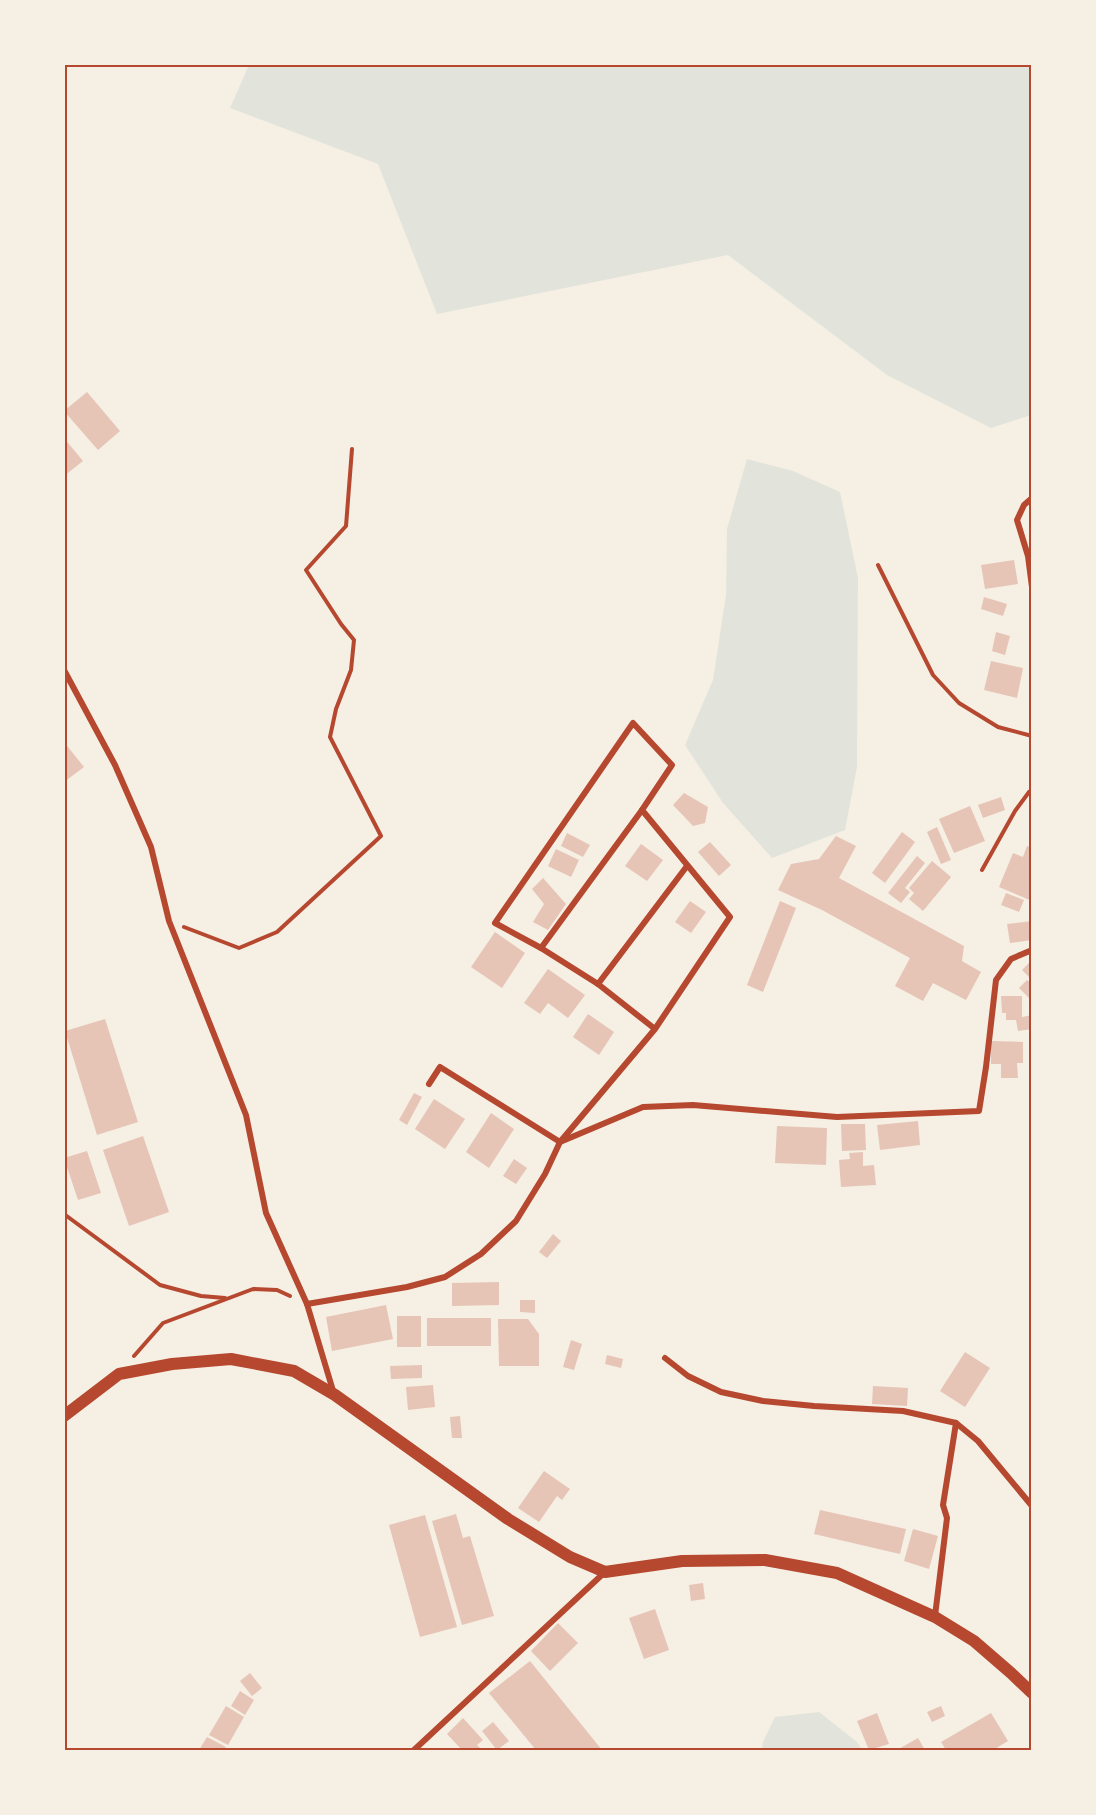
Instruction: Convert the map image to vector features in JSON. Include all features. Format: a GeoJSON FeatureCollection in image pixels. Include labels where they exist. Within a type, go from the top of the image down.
{"type":"FeatureCollection","features":[{"type":"Feature","properties":{"kind":"main road"},"geometry":{"type":"LineString","coordinates":[[64,1416],[118,1374],[172,1364],[231,1359],[294,1371],[335,1395],[508,1519],[570,1557],[605,1572],[682,1561],[765,1560],[837,1573],[935,1617],[974,1641],[1032,1693]]}},
{"type":"Feature","properties":{"kind":"street"},"geometry":{"type":"LineString","coordinates":[[1032,498],[1024,505],[1017,520],[1028,556],[1032,587]]}},
{"type":"Feature","properties":{"kind":"street"},"geometry":{"type":"LineString","coordinates":[[64,670],[115,765],[151,847],[169,921],[246,1115],[266,1214],[307,1304],[335,1395]]}},
{"type":"Feature","properties":{"kind":"street"},"geometry":{"type":"LineString","coordinates":[[541,948],[672,765],[633,723],[495,923],[541,948],[598,984],[655,1029]]}},
{"type":"Feature","properties":{"kind":"street"},"geometry":{"type":"LineString","coordinates":[[307,1304],[407,1287],[445,1277],[481,1254],[516,1221],[545,1174],[560,1143],[655,1029],[730,917],[642,810]]}},
{"type":"Feature","properties":{"kind":"street"},"geometry":{"type":"LineString","coordinates":[[598,984],[687,866]]}},
{"type":"Feature","properties":{"kind":"street"},"geometry":{"type":"LineString","coordinates":[[560,1143],[643,1107],[693,1105],[837,1117],[979,1111],[996,980],[1011,959],[1032,950]]}},
{"type":"Feature","properties":{"kind":"street"},"geometry":{"type":"LineString","coordinates":[[429,1084],[440,1067],[560,1143]]}},
{"type":"Feature","properties":{"kind":"street"},"geometry":{"type":"LineString","coordinates":[[665,1358],[688,1376],[721,1392],[773,1402],[903,1411],[956,1423],[978,1441],[1032,1506]]}},
{"type":"Feature","properties":{"kind":"street"},"geometry":{"type":"LineString","coordinates":[[935,1617],[947,1518],[943,1505],[956,1423]]}},
{"type":"Feature","properties":{"kind":"street"},"geometry":{"type":"LineString","coordinates":[[414,1750],[605,1572]]}},
{"type":"Feature","properties":{"kind":"path"},"geometry":{"type":"LineString","coordinates":[[169,921],[239,948],[277,932],[381,836],[330,736],[336,709],[351,670],[354,640],[306,570],[346,526],[352,449]]}},
{"type":"Feature","properties":{"kind":"path"},"geometry":{"type":"LineString","coordinates":[[878,565],[933,675],[959,703],[998,727],[1032,736]]}},
{"type":"Feature","properties":{"kind":"path"},"geometry":{"type":"LineString","coordinates":[[982,870],[1015,811],[1032,791]]}},
{"type":"Feature","properties":{"kind":"path"},"geometry":{"type":"LineString","coordinates":[[64,1214],[160,1285],[201,1296],[227,1298]]}},
{"type":"Feature","properties":{"kind":"path"},"geometry":{"type":"LineString","coordinates":[[118,1374],[163,1323],[227,1298],[253,1289],[277,1290],[307,1304]]}},
{"type":"Feature","properties":{"kind":"shaded area"},"geometry":{"type":"Polygon","coordinates":[[[249,65],[1031,65],[1031,415],[991,428],[887,375],[728,255],[437,314],[378,164],[230,108],[249,65]]]}},
{"type":"Feature","properties":{"kind":"shaded area"},"geometry":{"type":"Polygon","coordinates":[[[747,459],[793,471],[840,492],[858,578],[857,767],[845,830],[772,858],[723,803],[685,745],[713,680],[726,595],[727,529],[747,459]]]}},
{"type":"Feature","properties":{"kind":"shaded area"},"geometry":{"type":"Polygon","coordinates":[[[819,1712],[857,1742],[862,1750],[762,1750],[763,1742],[775,1717],[819,1712]]]}},
{"type":"Feature","properties":{"kind":"building"},"geometry":{"type":"Polygon","coordinates":[[[87,392],[120,431],[98,450],[64,411],[87,392]]]}},
{"type":"Feature","properties":{"kind":"building"},"geometry":{"type":"Polygon","coordinates":[[[64,438],[83,461],[64,476],[64,438]]]}},
{"type":"Feature","properties":{"kind":"building"},"geometry":{"type":"Polygon","coordinates":[[[1014,560],[1018,584],[985,589],[981,565],[1014,560]]]}},
{"type":"Feature","properties":{"kind":"building"},"geometry":{"type":"Polygon","coordinates":[[[984,597],[1007,604],[1003,616],[981,609],[984,597]]]}},
{"type":"Feature","properties":{"kind":"building"},"geometry":{"type":"Polygon","coordinates":[[[996,632],[1010,636],[1005,655],[992,651],[996,632]]]}},
{"type":"Feature","properties":{"kind":"building"},"geometry":{"type":"Polygon","coordinates":[[[991,661],[1023,668],[1017,698],[984,690],[991,661]]]}},
{"type":"Feature","properties":{"kind":"building"},"geometry":{"type":"Polygon","coordinates":[[[64,742],[84,767],[64,782],[64,742]]]}},
{"type":"Feature","properties":{"kind":"building"},"geometry":{"type":"Polygon","coordinates":[[[684,793],[708,807],[705,823],[693,826],[673,805],[684,793]]]}},
{"type":"Feature","properties":{"kind":"building"},"geometry":{"type":"Polygon","coordinates":[[[1001,797],[1005,810],[983,818],[978,805],[1001,797]]]}},
{"type":"Feature","properties":{"kind":"building"},"geometry":{"type":"Polygon","coordinates":[[[970,806],[985,841],[954,853],[939,819],[970,806]]]}},
{"type":"Feature","properties":{"kind":"building"},"geometry":{"type":"Polygon","coordinates":[[[937,827],[951,860],[941,864],[927,832],[937,827]]]}},
{"type":"Feature","properties":{"kind":"building"},"geometry":{"type":"Polygon","coordinates":[[[902,832],[915,842],[885,883],[872,873],[902,832]]]}},
{"type":"Feature","properties":{"kind":"building"},"geometry":{"type":"Polygon","coordinates":[[[567,833],[590,845],[583,857],[561,846],[567,833]]]}},
{"type":"Feature","properties":{"kind":"building"},"geometry":{"type":"Polygon","coordinates":[[[836,836],[856,846],[839,878],[964,946],[962,961],[981,972],[966,1000],[933,983],[923,1001],[895,986],[910,958],[822,910],[778,890],[791,864],[819,859],[836,836]]]}},
{"type":"Feature","properties":{"kind":"building"},"geometry":{"type":"Polygon","coordinates":[[[710,842],[731,865],[719,876],[698,852],[710,842]]]}},
{"type":"Feature","properties":{"kind":"building"},"geometry":{"type":"Polygon","coordinates":[[[641,844],[663,860],[647,881],[625,866],[641,844]]]}},
{"type":"Feature","properties":{"kind":"building"},"geometry":{"type":"Polygon","coordinates":[[[1027,846],[1032,848],[1032,901],[999,887],[1013,853],[1023,857],[1027,846]]]}},
{"type":"Feature","properties":{"kind":"building"},"geometry":{"type":"Polygon","coordinates":[[[556,849],[579,860],[571,877],[548,866],[556,849]]]}},
{"type":"Feature","properties":{"kind":"building"},"geometry":{"type":"Polygon","coordinates":[[[917,856],[925,863],[905,888],[910,892],[901,903],[888,893],[917,856]]]}},
{"type":"Feature","properties":{"kind":"building"},"geometry":{"type":"Polygon","coordinates":[[[932,861],[951,877],[923,911],[909,899],[914,893],[909,888],[932,861]]]}},
{"type":"Feature","properties":{"kind":"building"},"geometry":{"type":"Polygon","coordinates":[[[543,878],[566,904],[548,930],[533,922],[544,904],[532,889],[543,878]]]}},
{"type":"Feature","properties":{"kind":"building"},"geometry":{"type":"Polygon","coordinates":[[[1006,893],[1024,900],[1019,912],[1001,905],[1006,893]]]}},
{"type":"Feature","properties":{"kind":"building"},"geometry":{"type":"Polygon","coordinates":[[[690,901],[706,912],[691,933],[675,922],[690,901]]]}},
{"type":"Feature","properties":{"kind":"building"},"geometry":{"type":"Polygon","coordinates":[[[780,901],[796,908],[763,992],[747,985],[780,901]]]}},
{"type":"Feature","properties":{"kind":"building"},"geometry":{"type":"Polygon","coordinates":[[[1032,921],[1032,940],[1010,943],[1007,924],[1032,921]]]}},
{"type":"Feature","properties":{"kind":"building"},"geometry":{"type":"Polygon","coordinates":[[[495,932],[525,953],[502,988],[471,967],[495,932]]]}},
{"type":"Feature","properties":{"kind":"building"},"geometry":{"type":"Polygon","coordinates":[[[1032,960],[1032,975],[1029,977],[1022,970],[1032,960]]]}},
{"type":"Feature","properties":{"kind":"building"},"geometry":{"type":"Polygon","coordinates":[[[548,969],[585,995],[568,1018],[548,1003],[540,1014],[524,1003],[548,969]]]}},
{"type":"Feature","properties":{"kind":"building"},"geometry":{"type":"Polygon","coordinates":[[[1027,980],[1032,984],[1032,1001],[1019,988],[1027,980]]]}},
{"type":"Feature","properties":{"kind":"building"},"geometry":{"type":"Polygon","coordinates":[[[1001,996],[1022,996],[1022,1017],[1032,1015],[1032,1029],[1018,1031],[1016,1020],[1006,1020],[1006,1013],[1002,1013],[1001,996]]]}},
{"type":"Feature","properties":{"kind":"building"},"geometry":{"type":"Polygon","coordinates":[[[588,1014],[614,1032],[599,1055],[573,1037],[588,1014]]]}},
{"type":"Feature","properties":{"kind":"building"},"geometry":{"type":"Polygon","coordinates":[[[105,1019],[138,1122],[97,1135],[65,1031],[105,1019]]]}},
{"type":"Feature","properties":{"kind":"building"},"geometry":{"type":"Polygon","coordinates":[[[991,1041],[1023,1042],[1023,1063],[1017,1063],[1018,1078],[1001,1078],[1001,1064],[991,1064],[991,1041]]]}},
{"type":"Feature","properties":{"kind":"building"},"geometry":{"type":"Polygon","coordinates":[[[414,1093],[422,1097],[407,1125],[399,1120],[414,1093]]]}},
{"type":"Feature","properties":{"kind":"building"},"geometry":{"type":"Polygon","coordinates":[[[434,1099],[465,1119],[445,1149],[415,1129],[434,1099]]]}},
{"type":"Feature","properties":{"kind":"building"},"geometry":{"type":"Polygon","coordinates":[[[491,1113],[514,1129],[489,1168],[466,1152],[491,1113]]]}},
{"type":"Feature","properties":{"kind":"building"},"geometry":{"type":"Polygon","coordinates":[[[918,1121],[920,1145],[880,1150],[877,1125],[918,1121]]]}},
{"type":"Feature","properties":{"kind":"building"},"geometry":{"type":"Polygon","coordinates":[[[841,1124],[865,1124],[866,1150],[842,1151],[841,1124]]]}},
{"type":"Feature","properties":{"kind":"building"},"geometry":{"type":"Polygon","coordinates":[[[777,1126],[827,1128],[826,1165],[775,1163],[777,1126]]]}},
{"type":"Feature","properties":{"kind":"building"},"geometry":{"type":"Polygon","coordinates":[[[143,1136],[169,1212],[129,1226],[103,1150],[143,1136]]]}},
{"type":"Feature","properties":{"kind":"building"},"geometry":{"type":"Polygon","coordinates":[[[87,1151],[101,1193],[78,1200],[64,1158],[87,1151]]]}},
{"type":"Feature","properties":{"kind":"building"},"geometry":{"type":"Polygon","coordinates":[[[863,1152],[863,1166],[874,1165],[876,1185],[841,1187],[839,1160],[850,1159],[849,1153],[863,1152]]]}},
{"type":"Feature","properties":{"kind":"building"},"geometry":{"type":"Polygon","coordinates":[[[514,1159],[527,1168],[516,1184],[503,1176],[514,1159]]]}},
{"type":"Feature","properties":{"kind":"building"},"geometry":{"type":"Polygon","coordinates":[[[553,1234],[561,1241],[547,1258],[539,1252],[553,1234]]]}},
{"type":"Feature","properties":{"kind":"building"},"geometry":{"type":"Polygon","coordinates":[[[499,1282],[499,1305],[452,1306],[452,1283],[499,1282]]]}},
{"type":"Feature","properties":{"kind":"building"},"geometry":{"type":"Polygon","coordinates":[[[520,1300],[535,1300],[535,1313],[520,1312],[520,1300]]]}},
{"type":"Feature","properties":{"kind":"building"},"geometry":{"type":"Polygon","coordinates":[[[386,1305],[393,1339],[332,1351],[326,1317],[386,1305]]]}},
{"type":"Feature","properties":{"kind":"building"},"geometry":{"type":"Polygon","coordinates":[[[397,1316],[421,1316],[421,1347],[397,1347],[397,1316]]]}},
{"type":"Feature","properties":{"kind":"building"},"geometry":{"type":"Polygon","coordinates":[[[427,1318],[491,1318],[491,1346],[427,1346],[427,1318]]]}},
{"type":"Feature","properties":{"kind":"building"},"geometry":{"type":"Polygon","coordinates":[[[498,1319],[528,1319],[539,1334],[539,1366],[499,1366],[498,1319]]]}},
{"type":"Feature","properties":{"kind":"building"},"geometry":{"type":"Polygon","coordinates":[[[571,1340],[582,1344],[574,1370],[563,1367],[571,1340]]]}},
{"type":"Feature","properties":{"kind":"building"},"geometry":{"type":"Polygon","coordinates":[[[965,1352],[990,1368],[965,1407],[940,1391],[965,1352]]]}},
{"type":"Feature","properties":{"kind":"building"},"geometry":{"type":"Polygon","coordinates":[[[607,1355],[623,1359],[621,1368],[605,1364],[607,1355]]]}},
{"type":"Feature","properties":{"kind":"building"},"geometry":{"type":"Polygon","coordinates":[[[422,1365],[422,1378],[391,1379],[390,1366],[422,1365]]]}},
{"type":"Feature","properties":{"kind":"building"},"geometry":{"type":"Polygon","coordinates":[[[433,1385],[435,1407],[408,1410],[406,1387],[433,1385]]]}},
{"type":"Feature","properties":{"kind":"building"},"geometry":{"type":"Polygon","coordinates":[[[873,1386],[908,1388],[907,1406],[872,1404],[873,1386]]]}},
{"type":"Feature","properties":{"kind":"building"},"geometry":{"type":"Polygon","coordinates":[[[460,1416],[462,1438],[452,1438],[450,1417],[460,1416]]]}},
{"type":"Feature","properties":{"kind":"building"},"geometry":{"type":"Polygon","coordinates":[[[544,1471],[570,1489],[562,1500],[557,1496],[539,1522],[518,1508],[544,1471]]]}},
{"type":"Feature","properties":{"kind":"building"},"geometry":{"type":"Polygon","coordinates":[[[820,1510],[906,1529],[900,1554],[814,1534],[820,1510]]]}},
{"type":"Feature","properties":{"kind":"building"},"geometry":{"type":"Polygon","coordinates":[[[456,1514],[463,1538],[470,1536],[494,1616],[462,1625],[432,1521],[456,1514]]]}},
{"type":"Feature","properties":{"kind":"building"},"geometry":{"type":"Polygon","coordinates":[[[425,1515],[457,1627],[420,1637],[389,1525],[425,1515]]]}},
{"type":"Feature","properties":{"kind":"building"},"geometry":{"type":"Polygon","coordinates":[[[913,1529],[938,1536],[929,1569],[904,1561],[913,1529]]]}},
{"type":"Feature","properties":{"kind":"building"},"geometry":{"type":"Polygon","coordinates":[[[703,1583],[705,1599],[691,1601],[689,1585],[703,1583]]]}},
{"type":"Feature","properties":{"kind":"building"},"geometry":{"type":"Polygon","coordinates":[[[655,1609],[669,1650],[644,1659],[629,1618],[655,1609]]]}},
{"type":"Feature","properties":{"kind":"building"},"geometry":{"type":"Polygon","coordinates":[[[558,1623],[578,1643],[550,1671],[531,1651],[558,1623]]]}},
{"type":"Feature","properties":{"kind":"building"},"geometry":{"type":"Polygon","coordinates":[[[530,1661],[602,1750],[536,1750],[489,1693],[530,1661]]]}},
{"type":"Feature","properties":{"kind":"building"},"geometry":{"type":"Polygon","coordinates":[[[250,1673],[262,1688],[252,1696],[240,1681],[250,1673]]]}},
{"type":"Feature","properties":{"kind":"building"},"geometry":{"type":"Polygon","coordinates":[[[240,1691],[254,1700],[245,1715],[231,1706],[240,1691]]]}},
{"type":"Feature","properties":{"kind":"building"},"geometry":{"type":"Polygon","coordinates":[[[226,1706],[244,1717],[228,1745],[209,1735],[226,1706]]]}},
{"type":"Feature","properties":{"kind":"building"},"geometry":{"type":"Polygon","coordinates":[[[941,1706],[945,1716],[932,1722],[927,1712],[941,1706]]]}},
{"type":"Feature","properties":{"kind":"building"},"geometry":{"type":"Polygon","coordinates":[[[877,1713],[889,1744],[869,1750],[857,1721],[877,1713]]]}},
{"type":"Feature","properties":{"kind":"building"},"geometry":{"type":"Polygon","coordinates":[[[991,1713],[1008,1741],[993,1750],[946,1750],[941,1742],[991,1713]]]}},
{"type":"Feature","properties":{"kind":"building"},"geometry":{"type":"Polygon","coordinates":[[[463,1718],[483,1740],[477,1745],[482,1750],[462,1750],[447,1734],[463,1718]]]}},
{"type":"Feature","properties":{"kind":"building"},"geometry":{"type":"Polygon","coordinates":[[[493,1722],[509,1741],[497,1750],[482,1731],[493,1722]]]}},
{"type":"Feature","properties":{"kind":"building"},"geometry":{"type":"Polygon","coordinates":[[[207,1737],[226,1747],[224,1750],[199,1750],[207,1737]]]}},
{"type":"Feature","properties":{"kind":"building"},"geometry":{"type":"Polygon","coordinates":[[[918,1738],[925,1750],[897,1750],[918,1738]]]}}]}
